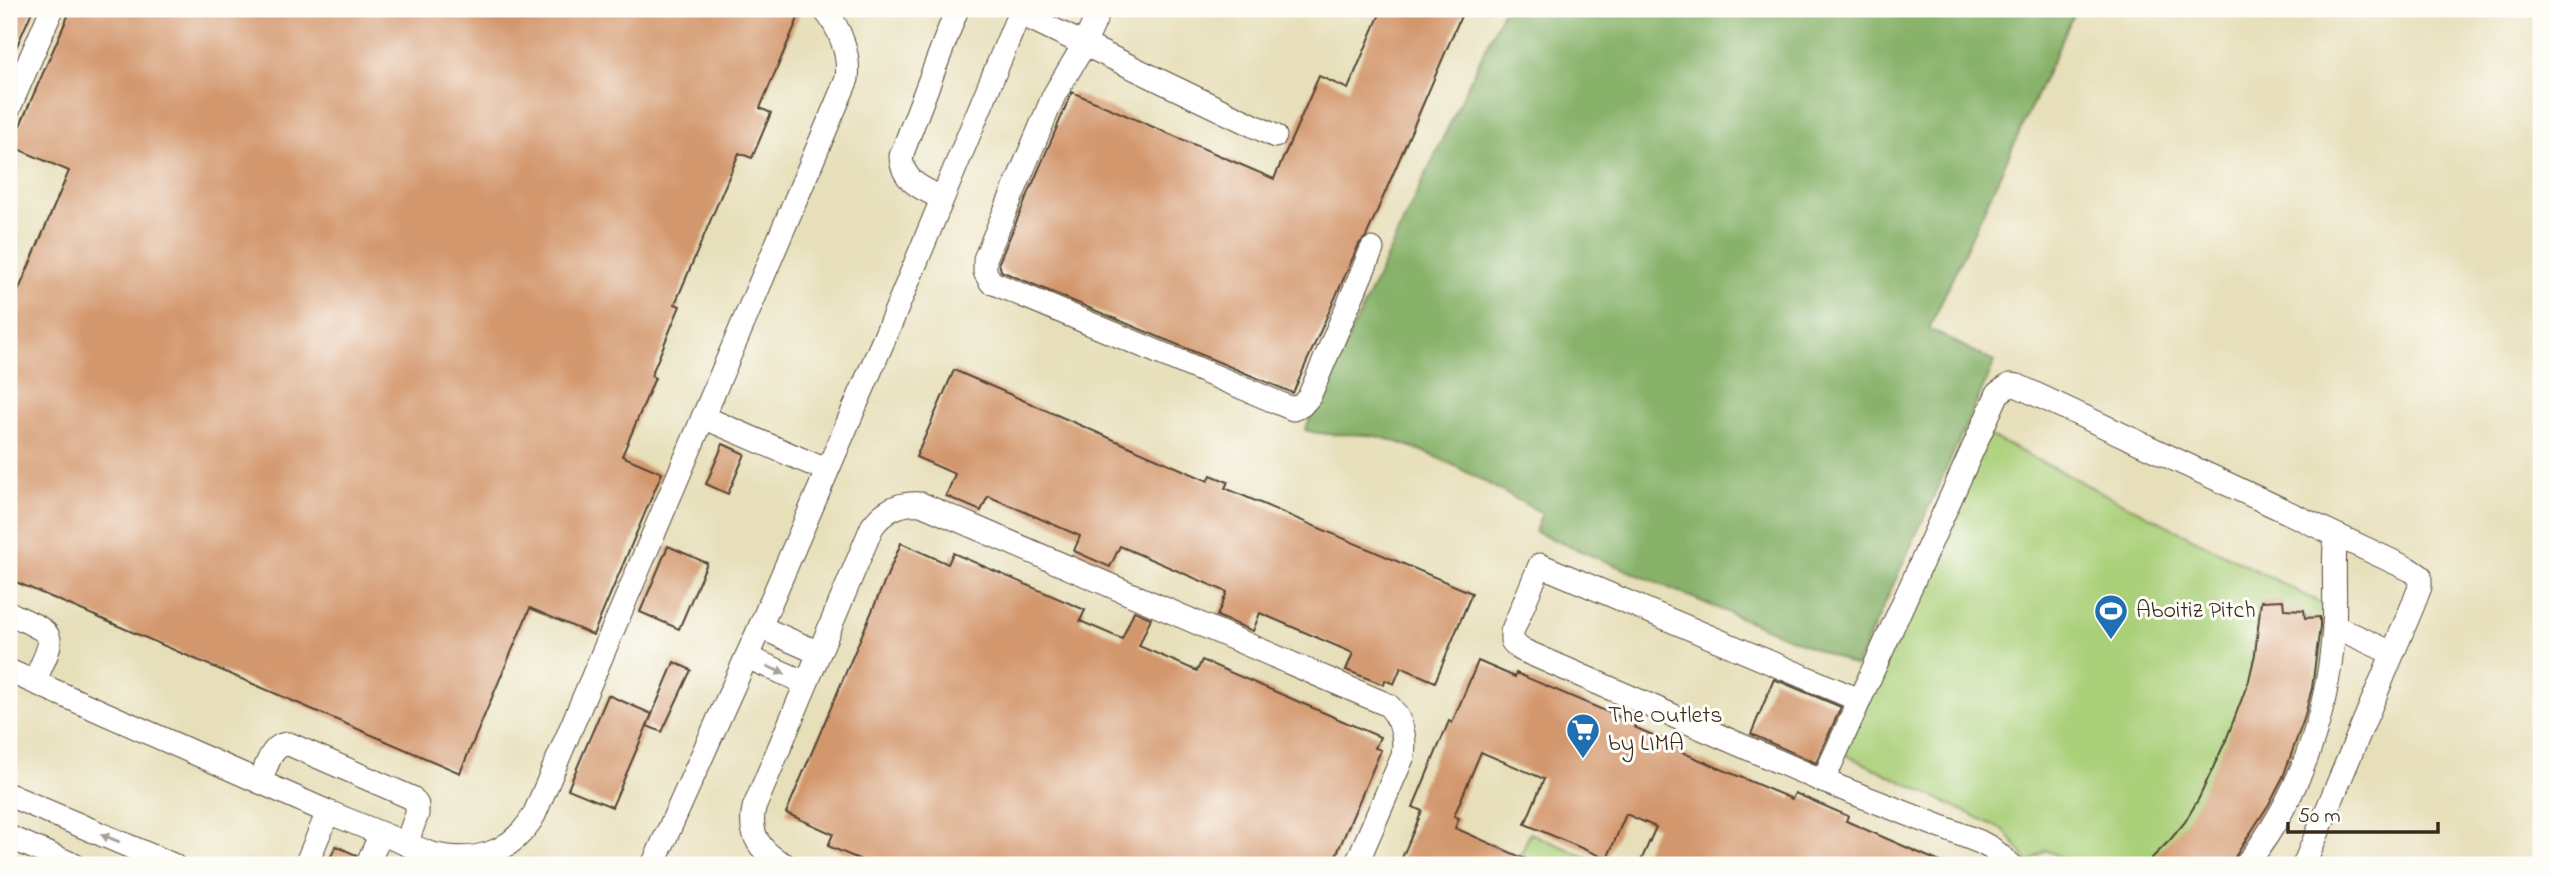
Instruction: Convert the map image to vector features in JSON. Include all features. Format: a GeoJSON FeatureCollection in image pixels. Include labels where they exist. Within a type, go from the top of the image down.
{"type":"FeatureCollection","features":[{"type":"Feature","properties":{"kind":"street"},"geometry":{"type":"LineString","coordinates":[[9,108],[52,9]]}},
{"type":"Feature","properties":{"kind":"street"},"geometry":{"type":"LineString","coordinates":[[9,671],[406,844],[444,857],[474,858],[511,843],[527,826],[847,79],[848,66],[838,18],[824,9]]}},
{"type":"Feature","properties":{"kind":"street"},"geometry":{"type":"LineString","coordinates":[[942,198],[910,180],[903,169],[901,156],[957,9]]}},
{"type":"Feature","properties":{"kind":"street"},"geometry":{"type":"LineString","coordinates":[[1100,9],[1084,45],[1054,95],[985,259],[987,277],[997,286],[1293,409],[1302,405],[1309,397],[1372,249]]}},
{"type":"Feature","properties":{"kind":"street"},"geometry":{"type":"LineString","coordinates":[[653,865],[747,657],[1020,11],[1084,45],[1275,136]]}},
{"type":"Feature","properties":{"kind":"street"},"geometry":{"type":"LineString","coordinates":[[1823,781],[1998,393],[2010,385],[2018,386],[2420,576],[2420,587],[2304,865]]}},
{"type":"Feature","properties":{"kind":"street"},"geometry":{"type":"LineString","coordinates":[[703,416],[826,470]]}},
{"type":"Feature","properties":{"kind":"street"},"geometry":{"type":"LineString","coordinates":[[783,865],[772,859],[758,844],[752,828],[752,819],[872,527],[883,515],[897,506],[921,504],[1388,705],[1404,736],[1403,755],[1356,865]]}},
{"type":"Feature","properties":{"kind":"street"},"geometry":{"type":"LineString","coordinates":[[2246,865],[2281,815],[2306,758],[2323,704],[2334,626],[2335,552],[2338,537]]}},
{"type":"Feature","properties":{"kind":"street"},"geometry":{"type":"LineString","coordinates":[[1859,700],[1541,565],[1512,632],[1512,641],[1520,649],[1823,781],[1980,842],[2011,865]]}},
{"type":"Feature","properties":{"kind":"street"},"geometry":{"type":"LineString","coordinates":[[9,613],[45,630],[51,639],[51,646],[34,682]]}},
{"type":"Feature","properties":{"kind":"street"},"geometry":{"type":"LineString","coordinates":[[760,626],[819,653]]}},
{"type":"Feature","properties":{"kind":"street"},"geometry":{"type":"LineString","coordinates":[[2334,626],[2392,653]]}},
{"type":"Feature","properties":{"kind":"street"},"geometry":{"type":"LineString","coordinates":[[747,657],[806,683]]}},
{"type":"Feature","properties":{"kind":"street"},"geometry":{"type":"LineString","coordinates":[[260,782],[277,748],[289,744],[412,798],[418,805],[417,814],[406,844]]}},
{"type":"Feature","properties":{"kind":"street"},"geometry":{"type":"LineString","coordinates":[[9,794],[173,865]]}},
{"type":"Feature","properties":{"kind":"street"},"geometry":{"type":"LineString","coordinates":[[306,865],[328,812]]}},
{"type":"Feature","properties":{"kind":"street"},"geometry":{"type":"LineString","coordinates":[[368,865],[380,834]]}},
{"type":"Feature","properties":{"kind":"street"},"geometry":{"type":"LineString","coordinates":[[9,837],[74,865]]}},
{"type":"Feature","properties":{"kind":"green space"},"geometry":{"type":"Polygon","coordinates":[[[1504,9],[2076,9],[1929,329],[1995,362],[1856,666],[1535,532],[1542,513],[1422,451],[1371,435],[1324,434],[1305,430],[1504,9]]]}},
{"type":"Feature","properties":{"kind":"green space","name":"Aboitiz Pitch"},"geometry":{"type":"Polygon","coordinates":[[[1988,435],[2323,604],[2328,622],[2324,660],[2298,763],[2239,865],[2078,865],[2046,850],[2029,863],[2004,830],[1844,754],[1988,435]]]}},
{"type":"Feature","properties":{"kind":"green space"},"geometry":{"type":"Polygon","coordinates":[[[1530,833],[1605,865],[1521,865],[1525,857],[1521,854],[1530,833]]]}},
{"type":"Feature","properties":{"kind":"building"},"geometry":{"type":"Polygon","coordinates":[[[9,9],[33,9],[9,64],[9,9]]]}},
{"type":"Feature","properties":{"kind":"building"},"geometry":{"type":"Polygon","coordinates":[[[71,9],[802,9],[760,108],[771,113],[752,158],[739,153],[675,304],[680,306],[651,376],[655,378],[622,456],[662,473],[593,635],[530,608],[460,773],[9,579],[9,313],[69,171],[11,146],[71,9]]]}},
{"type":"Feature","properties":{"kind":"building"},"geometry":{"type":"Polygon","coordinates":[[[1382,9],[1464,9],[1366,237],[1359,244],[1293,393],[1001,271],[999,262],[1072,92],[1274,179],[1319,76],[1348,89],[1382,9]]]}},
{"type":"Feature","properties":{"kind":"building"},"geometry":{"type":"Polygon","coordinates":[[[954,370],[1208,481],[1211,475],[1228,482],[1225,488],[1472,593],[1435,682],[1401,667],[1394,684],[1385,680],[1384,685],[1346,670],[1353,653],[1260,613],[1253,631],[1217,616],[1227,592],[1120,546],[1110,567],[1074,551],[1080,536],[988,496],[981,511],[946,496],[955,474],[916,457],[954,370]]]}},
{"type":"Feature","properties":{"kind":"building"},"geometry":{"type":"Polygon","coordinates":[[[723,444],[745,454],[728,494],[706,484],[723,444]]]}},
{"type":"Feature","properties":{"kind":"building"},"geometry":{"type":"Polygon","coordinates":[[[901,543],[948,564],[953,553],[1085,610],[1080,621],[1122,639],[1134,611],[1151,618],[1139,646],[1197,671],[1202,660],[1380,737],[1375,748],[1381,750],[1332,865],[873,865],[828,846],[833,834],[786,813],[901,543]]]}},
{"type":"Feature","properties":{"kind":"building"},"geometry":{"type":"Polygon","coordinates":[[[668,546],[707,563],[679,629],[640,612],[668,546]]]}},
{"type":"Feature","properties":{"kind":"building"},"geometry":{"type":"Polygon","coordinates":[[[2283,600],[2284,609],[2304,610],[2305,618],[2320,617],[2320,626],[2312,688],[2304,719],[2283,777],[2269,804],[2232,865],[2145,865],[2185,822],[2226,740],[2249,680],[2261,601],[2283,600]]]}},
{"type":"Feature","properties":{"kind":"building","name":"The Outlets by LIMA"},"geometry":{"type":"Polygon","coordinates":[[[1478,661],[1515,677],[1516,673],[1636,724],[1634,727],[1681,747],[1679,751],[1792,799],[1795,793],[1848,816],[1846,821],[1947,865],[1639,865],[1656,827],[1626,814],[1607,859],[1525,824],[1544,779],[1481,752],[1454,816],[1459,818],[1455,828],[1539,865],[1399,865],[1422,811],[1413,807],[1478,661]]]}},
{"type":"Feature","properties":{"kind":"building"},"geometry":{"type":"Polygon","coordinates":[[[674,662],[691,670],[662,732],[647,726],[674,662]]]}},
{"type":"Feature","properties":{"kind":"building"},"geometry":{"type":"Polygon","coordinates":[[[1774,679],[1841,707],[1816,763],[1751,734],[1774,679]]]}},
{"type":"Feature","properties":{"kind":"building"},"geometry":{"type":"Polygon","coordinates":[[[608,695],[652,714],[612,807],[568,789],[608,695]]]}},
{"type":"Feature","properties":{"kind":"building"},"geometry":{"type":"Polygon","coordinates":[[[336,846],[356,855],[353,865],[341,865],[329,860],[336,846]]]}},
{"type":"Feature","properties":{"kind":"place","name":"Aboitiz Pitch"},"geometry":{"type":"Point","coordinates":[2111,641]}},
{"type":"Feature","properties":{"kind":"place","name":"The Outlets by LIMA"},"geometry":{"type":"Point","coordinates":[1583,760]}}]}
